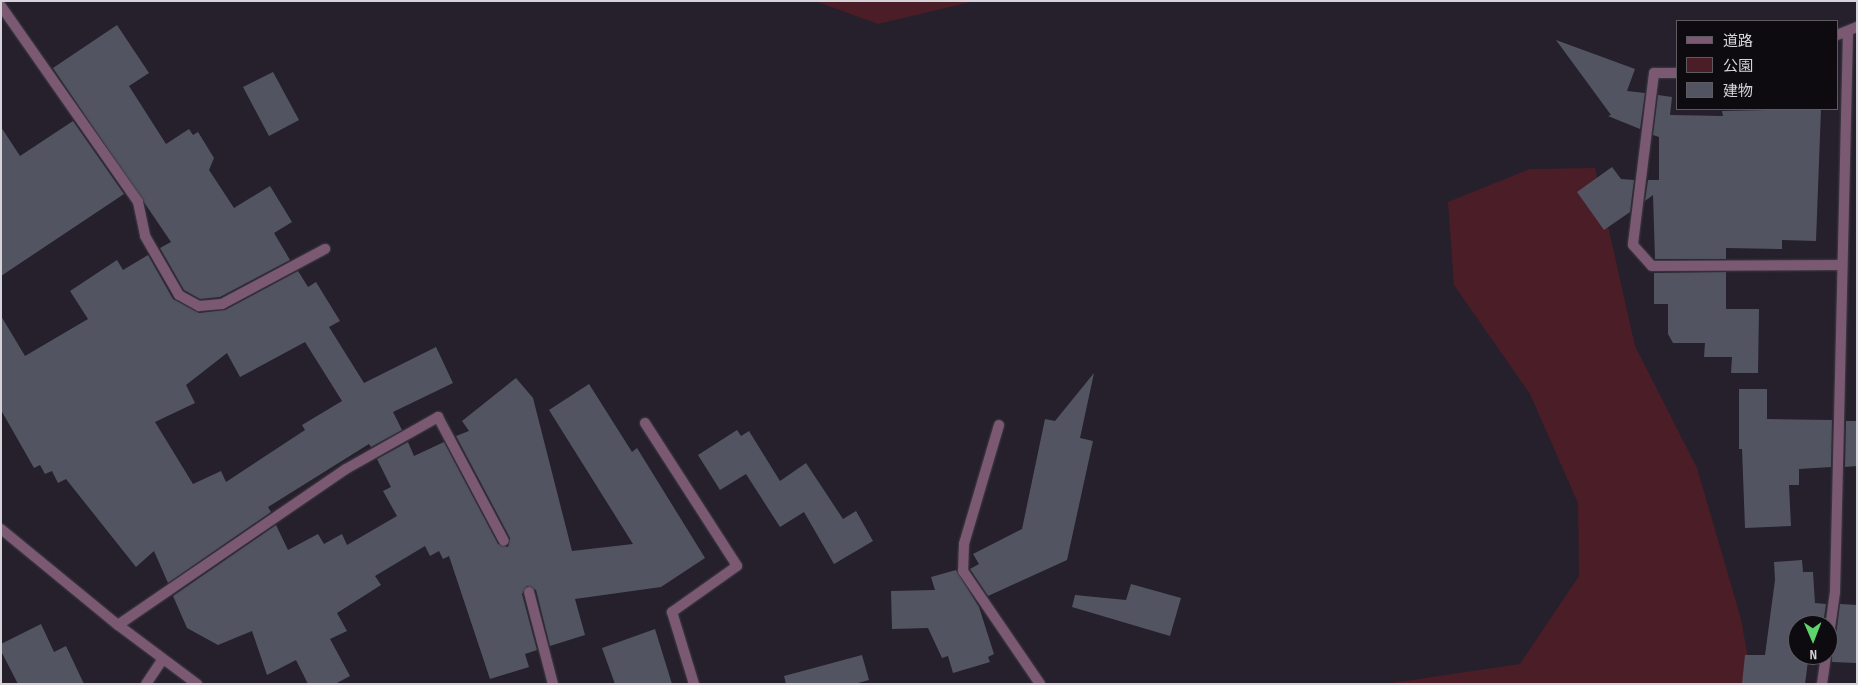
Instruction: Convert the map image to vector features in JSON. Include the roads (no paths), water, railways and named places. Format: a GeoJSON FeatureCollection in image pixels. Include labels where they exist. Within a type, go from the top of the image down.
{"type":"FeatureCollection","features":[{"type":"Feature","properties":{"kind":"street"},"geometry":{"type":"LineString","coordinates":[[1,6],[138,202],[144,236],[180,294],[199,306],[222,304],[325,249]]}},
{"type":"Feature","properties":{"kind":"street"},"geometry":{"type":"LineString","coordinates":[[1832,615],[1835,592],[1841,264],[1852,29],[1838,36]]}},
{"type":"Feature","properties":{"kind":"street"},"geometry":{"type":"LineString","coordinates":[[1676,73],[1654,73],[1633,245],[1652,266],[1841,264]]}},
{"type":"Feature","properties":{"kind":"street"},"geometry":{"type":"LineString","coordinates":[[118,625],[346,468],[438,417],[504,541]]}},
{"type":"Feature","properties":{"kind":"street"},"geometry":{"type":"LineString","coordinates":[[645,423],[737,566],[672,612],[694,684]]}},
{"type":"Feature","properties":{"kind":"street"},"geometry":{"type":"LineString","coordinates":[[999,425],[964,544],[963,571],[1040,684]]}},
{"type":"Feature","properties":{"kind":"street"},"geometry":{"type":"LineString","coordinates":[[1,529],[118,625],[197,684]]}},
{"type":"Feature","properties":{"kind":"street"},"geometry":{"type":"LineString","coordinates":[[529,592],[553,684]]}},
{"type":"Feature","properties":{"kind":"street"},"geometry":{"type":"LineString","coordinates":[[146,684],[163,658]]}},
{"type":"Feature","properties":{"kind":"street"},"geometry":{"type":"LineString","coordinates":[[1822,684],[1825,665]]}}]}
